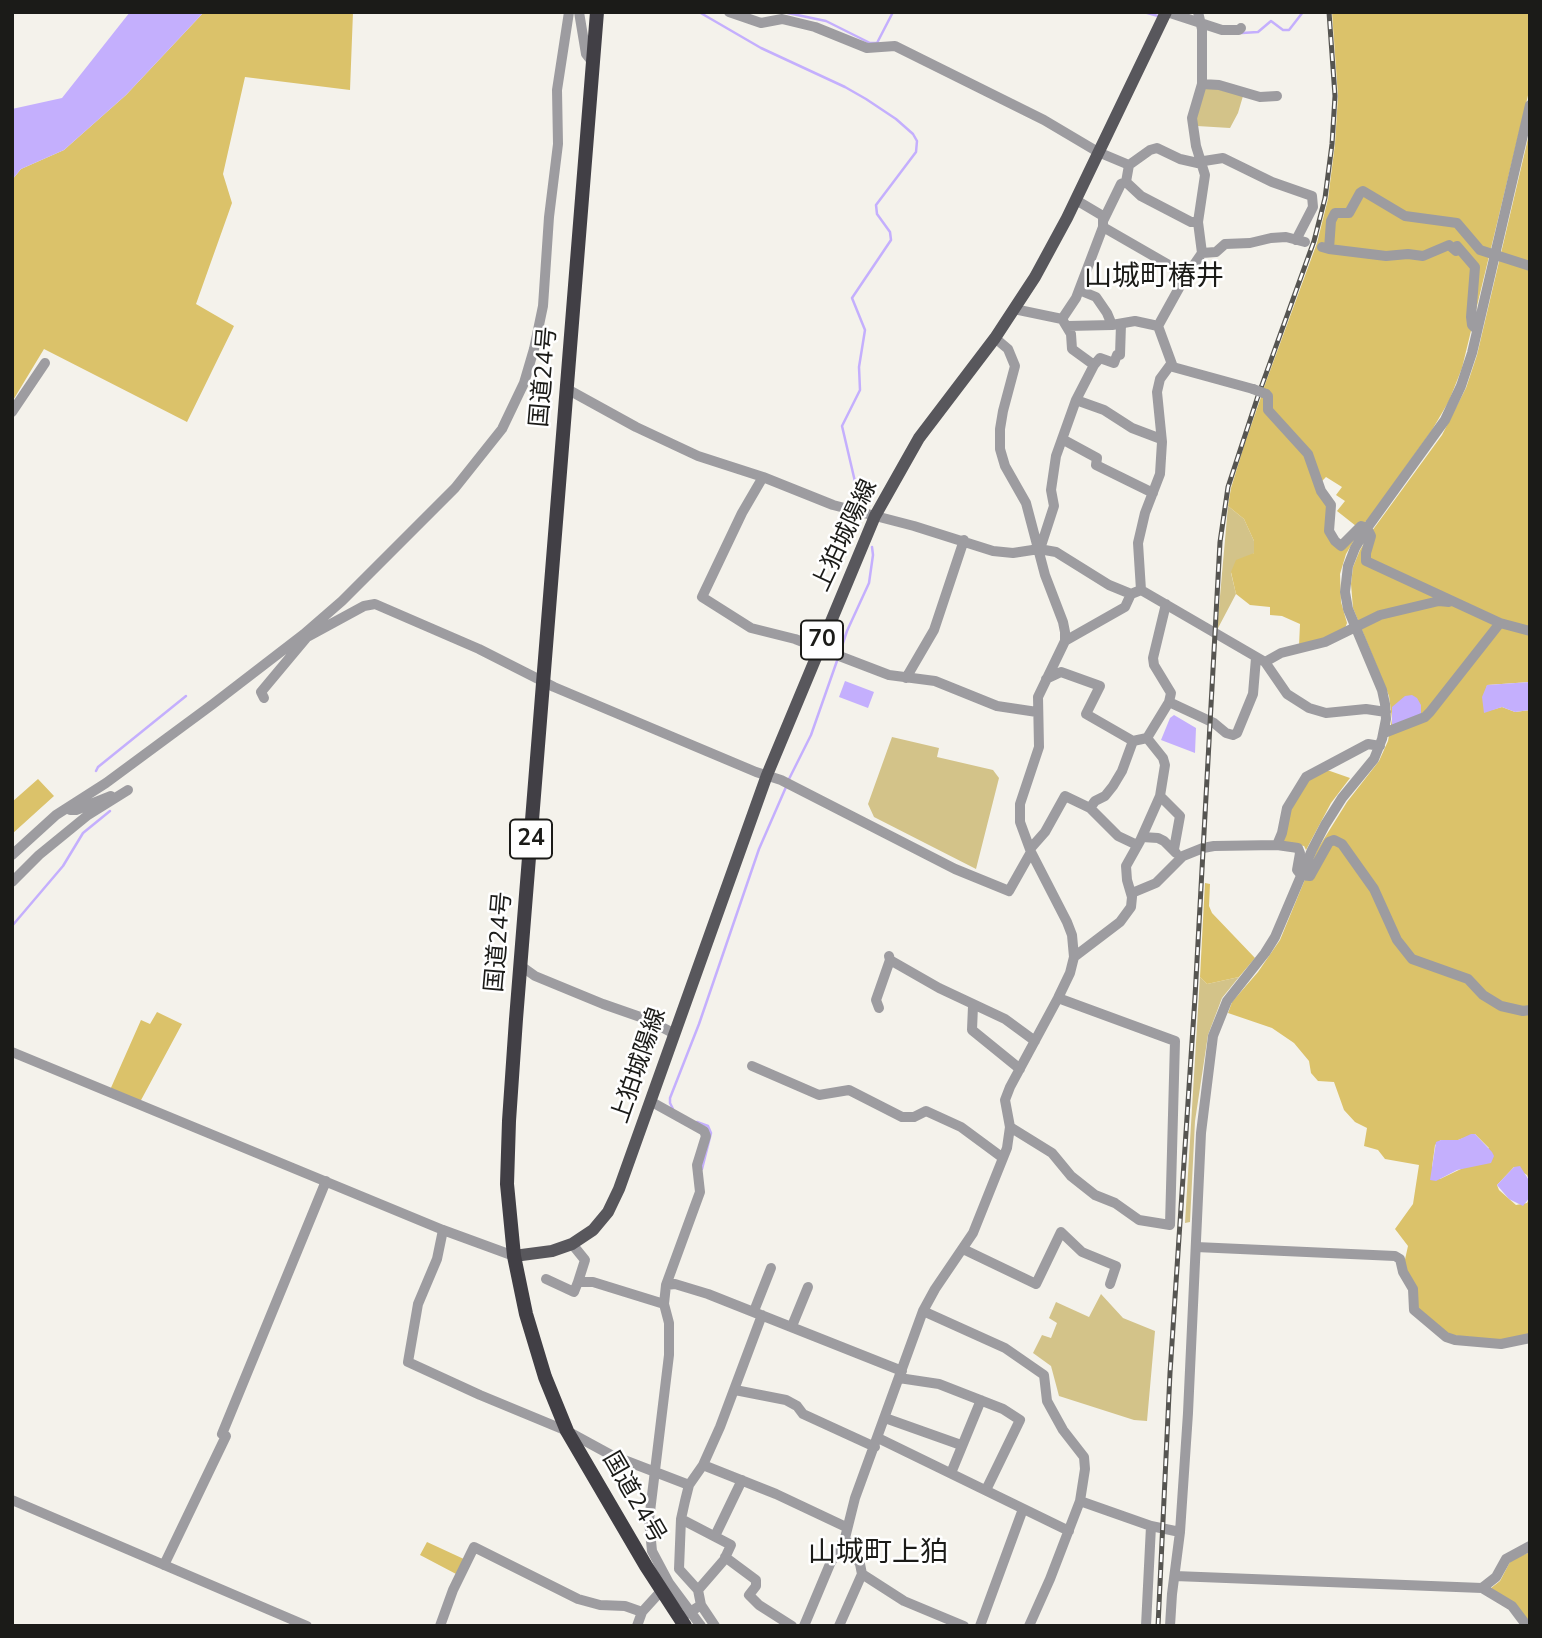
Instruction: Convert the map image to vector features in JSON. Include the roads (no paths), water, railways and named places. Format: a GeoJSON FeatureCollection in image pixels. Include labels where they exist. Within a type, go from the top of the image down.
{"type":"FeatureCollection","features":[{"type":"Feature","properties":{"kind":"highway","name":"国道24号"},"geometry":{"type":"LineString","coordinates":[[597,12],[509,1121],[508,1184],[514,1256],[526,1314],[545,1377],[567,1432],[662,1590],[690,1615]]}},
{"type":"Feature","properties":{"kind":"main road","name":"上狛城陽線"},"geometry":{"type":"LineString","coordinates":[[514,1256],[552,1251],[572,1244],[593,1230],[608,1212],[767,775],[875,516],[919,438],[995,338],[1035,277],[1076,200],[1166,12]]}},
{"type":"Feature","properties":{"kind":"street"},"geometry":{"type":"LineString","coordinates":[[12,855],[56,815],[67,810],[214,704],[305,635],[454,488],[502,429],[524,383],[543,306],[549,217],[558,144],[557,89],[569,12]]}},
{"type":"Feature","properties":{"kind":"street"},"geometry":{"type":"LineString","coordinates":[[579,12],[586,54],[593,64]]}},
{"type":"Feature","properties":{"kind":"street"},"geometry":{"type":"LineString","coordinates":[[729,12],[761,23],[782,19],[815,27],[867,48],[895,46],[1044,120],[1098,152],[1129,165]]}},
{"type":"Feature","properties":{"kind":"street"},"geometry":{"type":"LineString","coordinates":[[1166,12],[1222,30],[1241,28]]}},
{"type":"Feature","properties":{"kind":"street"},"geometry":{"type":"LineString","coordinates":[[1171,364],[1158,326],[1202,253],[1198,222],[1205,184],[1192,118],[1202,84],[1201,22]]}},
{"type":"Feature","properties":{"kind":"street"},"geometry":{"type":"LineString","coordinates":[[1202,84],[1219,85],[1260,97],[1277,96]]}},
{"type":"Feature","properties":{"kind":"street"},"geometry":{"type":"LineString","coordinates":[[1170,1626],[1180,1532],[1201,1133],[1215,1027],[1227,1001],[1260,961],[1275,937],[1312,850],[1334,811],[1370,764],[1380,746],[1386,712],[1381,690],[1346,601],[1346,575],[1355,548],[1367,528],[1445,420],[1467,370],[1530,105]]}},
{"type":"Feature","properties":{"kind":"street"},"geometry":{"type":"LineString","coordinates":[[1126,182],[1129,165],[1157,148],[1180,159],[1202,164]]}},
{"type":"Feature","properties":{"kind":"street"},"geometry":{"type":"LineString","coordinates":[[1202,164],[1204,161],[1223,158],[1272,182],[1312,196],[1313,207],[1301,241],[1271,238],[1250,243],[1225,244],[1216,252],[1202,253]]}},
{"type":"Feature","properties":{"kind":"street"},"geometry":{"type":"LineString","coordinates":[[1126,182],[1141,197],[1160,208],[1191,222],[1198,222]]}},
{"type":"Feature","properties":{"kind":"street"},"geometry":{"type":"LineString","coordinates":[[1094,365],[1072,349],[1065,323],[1103,223],[1121,184],[1126,182]]}},
{"type":"Feature","properties":{"kind":"street"},"geometry":{"type":"LineString","coordinates":[[1477,330],[1472,325],[1471,317],[1475,267],[1457,246],[1456,251],[1449,245],[1423,256],[1386,256],[1325,248],[1335,213],[1349,213],[1363,191],[1405,216],[1457,223],[1480,250],[1530,266]]}},
{"type":"Feature","properties":{"kind":"street"},"geometry":{"type":"LineString","coordinates":[[1076,200],[1097,210],[1103,223],[1169,265],[1184,279]]}},
{"type":"Feature","properties":{"kind":"street"},"geometry":{"type":"LineString","coordinates":[[1040,549],[1054,506],[1052,478],[1056,456],[1076,400],[1100,358],[1114,363],[1117,355],[1120,355],[1117,325],[1096,298],[1079,290]]}},
{"type":"Feature","properties":{"kind":"street"},"geometry":{"type":"LineString","coordinates":[[1014,309],[1065,323],[1117,325],[1135,321],[1158,326]]}},
{"type":"Feature","properties":{"kind":"street"},"geometry":{"type":"LineString","coordinates":[[804,1626],[846,1532],[923,1311],[934,1289],[963,1249],[979,1220],[1003,1158],[1010,1127],[1005,1100],[1058,999],[1074,957],[1072,935],[1067,922],[1021,827],[1019,810],[1039,747],[1038,697],[1065,641],[1063,622],[1045,575],[1026,503],[1005,466],[1000,449],[1002,420],[1015,366],[1008,349],[995,338]]}},
{"type":"Feature","properties":{"kind":"street"},"geometry":{"type":"LineString","coordinates":[[12,412],[45,363]]}},
{"type":"Feature","properties":{"kind":"street"},"geometry":{"type":"LineString","coordinates":[[1171,364],[1268,396],[1268,410],[1304,447],[1313,464],[1321,491],[1331,505],[1331,537],[1342,546],[1361,526],[1367,528],[1371,536],[1366,561],[1500,623],[1530,631]]}},
{"type":"Feature","properties":{"kind":"street"},"geometry":{"type":"LineString","coordinates":[[1142,590],[1138,543],[1145,513],[1160,474],[1161,439],[1157,392],[1160,379],[1171,364]]}},
{"type":"Feature","properties":{"kind":"street"},"geometry":{"type":"LineString","coordinates":[[567,389],[636,427],[698,456],[763,477],[833,505],[1003,552],[1040,549],[1056,552],[1101,581],[1131,594],[1142,590]]}},
{"type":"Feature","properties":{"kind":"street"},"geometry":{"type":"LineString","coordinates":[[1076,400],[1104,410],[1132,428],[1161,439]]}},
{"type":"Feature","properties":{"kind":"street"},"geometry":{"type":"LineString","coordinates":[[1062,439],[1097,458],[1096,466],[1153,493]]}},
{"type":"Feature","properties":{"kind":"street"},"geometry":{"type":"LineString","coordinates":[[763,477],[742,513],[702,597],[751,628],[786,636],[889,676],[935,681],[997,706],[1037,712]]}},
{"type":"Feature","properties":{"kind":"street"},"geometry":{"type":"LineString","coordinates":[[906,678],[934,630],[964,540]]}},
{"type":"Feature","properties":{"kind":"street"},"geometry":{"type":"LineString","coordinates":[[1142,590],[1261,660],[1292,698],[1319,712],[1366,709],[1386,712]]}},
{"type":"Feature","properties":{"kind":"street"},"geometry":{"type":"LineString","coordinates":[[1065,641],[1125,607],[1131,594]]}},
{"type":"Feature","properties":{"kind":"street"},"geometry":{"type":"LineString","coordinates":[[1261,660],[1325,642],[1394,611],[1439,601],[1458,603]]}},
{"type":"Feature","properties":{"kind":"street"},"geometry":{"type":"LineString","coordinates":[[264,698],[261,692],[305,635],[364,606],[375,604],[479,649],[554,687],[787,783],[955,869],[1009,891],[1065,796],[1090,808],[1118,836],[1139,841],[1158,838],[1174,849],[1180,859]]}},
{"type":"Feature","properties":{"kind":"street"},"geometry":{"type":"LineString","coordinates":[[1046,679],[1061,672],[1100,686],[1086,714],[1133,741],[1147,738],[1169,702],[1169,688],[1154,665],[1153,658],[1166,604]]}},
{"type":"Feature","properties":{"kind":"street"},"geometry":{"type":"LineString","coordinates":[[1384,733],[1430,712],[1500,623]]}},
{"type":"Feature","properties":{"kind":"street"},"geometry":{"type":"LineString","coordinates":[[1169,702],[1214,723],[1226,733],[1237,733],[1253,694],[1261,660]]}},
{"type":"Feature","properties":{"kind":"street"},"geometry":{"type":"LineString","coordinates":[[1074,957],[1128,915],[1132,893],[1126,866],[1160,796],[1165,765],[1163,758],[1147,738]]}},
{"type":"Feature","properties":{"kind":"street"},"geometry":{"type":"LineString","coordinates":[[1090,808],[1095,801],[1105,796],[1122,771],[1133,741]]}},
{"type":"Feature","properties":{"kind":"street"},"geometry":{"type":"LineString","coordinates":[[1277,845],[1286,808],[1306,778],[1368,744],[1380,746]]}},
{"type":"Feature","properties":{"kind":"street"},"geometry":{"type":"LineString","coordinates":[[12,882],[39,855],[88,815],[128,790],[76,810],[67,810]]}},
{"type":"Feature","properties":{"kind":"street"},"geometry":{"type":"LineString","coordinates":[[1160,796],[1180,816],[1174,849]]}},
{"type":"Feature","properties":{"kind":"street"},"geometry":{"type":"LineString","coordinates":[[1301,876],[1310,876],[1327,844],[1331,840],[1337,841],[1350,852],[1374,889],[1397,940],[1412,959],[1468,979],[1483,995],[1501,1006],[1530,1010]]}},
{"type":"Feature","properties":{"kind":"street"},"geometry":{"type":"LineString","coordinates":[[1132,893],[1156,883],[1183,856],[1214,846],[1277,845],[1298,848],[1300,853],[1297,870],[1301,876]]}},
{"type":"Feature","properties":{"kind":"street"},"geometry":{"type":"LineString","coordinates":[[879,1008],[876,1000],[889,957],[973,1006],[1005,1019],[1035,1041]]}},
{"type":"Feature","properties":{"kind":"street"},"geometry":{"type":"LineString","coordinates":[[521,967],[535,976],[646,1019],[673,1033]]}},
{"type":"Feature","properties":{"kind":"street"},"geometry":{"type":"LineString","coordinates":[[1010,1127],[1052,1153],[1071,1176],[1095,1195],[1115,1203],[1139,1220],[1170,1224],[1175,1041],[1058,999]]}},
{"type":"Feature","properties":{"kind":"street"},"geometry":{"type":"LineString","coordinates":[[973,1006],[970,1027],[972,1030],[1020,1069]]}},
{"type":"Feature","properties":{"kind":"street"},"geometry":{"type":"LineString","coordinates":[[12,1052],[443,1230],[514,1256]]}},
{"type":"Feature","properties":{"kind":"street"},"geometry":{"type":"LineString","coordinates":[[752,1066],[819,1095],[849,1090],[901,1117],[914,1117],[926,1111],[961,1128],[1003,1158]]}},
{"type":"Feature","properties":{"kind":"street"},"geometry":{"type":"LineString","coordinates":[[650,1101],[704,1131],[706,1136],[698,1165],[700,1192],[666,1285],[664,1304],[668,1323],[669,1355],[649,1504],[652,1551],[669,1583],[690,1615],[701,1626]]}},
{"type":"Feature","properties":{"kind":"street"},"geometry":{"type":"LineString","coordinates":[[164,1565],[226,1436],[222,1434],[326,1181]]}},
{"type":"Feature","properties":{"kind":"street"},"geometry":{"type":"LineString","coordinates":[[443,1230],[437,1259],[418,1304],[408,1362],[567,1432],[611,1455],[689,1485]]}},
{"type":"Feature","properties":{"kind":"street"},"geometry":{"type":"LineString","coordinates":[[963,1249],[1036,1284],[1061,1232],[1082,1252],[1116,1266],[1110,1284]]}},
{"type":"Feature","properties":{"kind":"street"},"geometry":{"type":"LineString","coordinates":[[546,1279],[574,1292],[586,1260],[572,1244]]}},
{"type":"Feature","properties":{"kind":"street"},"geometry":{"type":"LineString","coordinates":[[1196,1247],[1395,1256],[1400,1259],[1403,1272],[1413,1289],[1414,1310],[1446,1337],[1501,1344],[1530,1338]]}},
{"type":"Feature","properties":{"kind":"street"},"geometry":{"type":"LineString","coordinates":[[698,1590],[679,1569],[681,1519],[689,1485],[703,1465],[735,1390],[771,1268]]}},
{"type":"Feature","properties":{"kind":"street"},"geometry":{"type":"LineString","coordinates":[[578,1282],[593,1282],[664,1304]]}},
{"type":"Feature","properties":{"kind":"street"},"geometry":{"type":"LineString","coordinates":[[666,1285],[675,1284],[708,1294],[792,1326],[901,1375],[939,1384],[1003,1409],[1020,1420],[986,1490]]}},
{"type":"Feature","properties":{"kind":"street"},"geometry":{"type":"LineString","coordinates":[[792,1326],[808,1287]]}},
{"type":"Feature","properties":{"kind":"street"},"geometry":{"type":"LineString","coordinates":[[923,1311],[1005,1348],[1044,1375],[1047,1401],[1063,1430],[1085,1460],[1080,1501],[1030,1626]]}},
{"type":"Feature","properties":{"kind":"street"},"geometry":{"type":"LineString","coordinates":[[735,1390],[786,1400],[797,1406],[803,1414],[951,1473],[1069,1531]]}},
{"type":"Feature","properties":{"kind":"street"},"geometry":{"type":"LineString","coordinates":[[951,1473],[981,1400]]}},
{"type":"Feature","properties":{"kind":"street"},"geometry":{"type":"LineString","coordinates":[[885,1418],[961,1445]]}},
{"type":"Feature","properties":{"kind":"street"},"geometry":{"type":"LineString","coordinates":[[703,1465],[776,1494],[846,1532],[862,1574],[839,1626]]}},
{"type":"Feature","properties":{"kind":"street"},"geometry":{"type":"LineString","coordinates":[[715,1536],[742,1480]]}},
{"type":"Feature","properties":{"kind":"street"},"geometry":{"type":"LineString","coordinates":[[12,1500],[307,1626]]}},
{"type":"Feature","properties":{"kind":"street"},"geometry":{"type":"LineString","coordinates":[[1080,1501],[1151,1526],[1180,1532]]}},
{"type":"Feature","properties":{"kind":"street"},"geometry":{"type":"LineString","coordinates":[[980,1626],[1023,1509]]}},
{"type":"Feature","properties":{"kind":"street"},"geometry":{"type":"LineString","coordinates":[[681,1519],[731,1545],[725,1557],[698,1590],[690,1615]]}},
{"type":"Feature","properties":{"kind":"street"},"geometry":{"type":"LineString","coordinates":[[1146,1626],[1151,1526]]}},
{"type":"Feature","properties":{"kind":"street"},"geometry":{"type":"LineString","coordinates":[[1482,1588],[1496,1577],[1506,1559],[1530,1546]]}},
{"type":"Feature","properties":{"kind":"street"},"geometry":{"type":"LineString","coordinates":[[440,1626],[453,1590],[474,1547],[578,1599],[600,1605],[625,1606],[642,1612]]}},
{"type":"Feature","properties":{"kind":"street"},"geometry":{"type":"LineString","coordinates":[[725,1557],[756,1580],[757,1586],[749,1595],[770,1613],[792,1626]]}},
{"type":"Feature","properties":{"kind":"street"},"geometry":{"type":"LineString","coordinates":[[862,1574],[904,1601],[950,1624],[964,1626]]}},
{"type":"Feature","properties":{"kind":"street"},"geometry":{"type":"LineString","coordinates":[[1175,1576],[1482,1588],[1512,1606],[1527,1626]]}},
{"type":"Feature","properties":{"kind":"street"},"geometry":{"type":"LineString","coordinates":[[637,1626],[642,1612],[662,1590]]}},
{"type":"Feature","properties":{"kind":"street"},"geometry":{"type":"LineString","coordinates":[[690,1615],[715,1626]]}},
{"type":"Feature","properties":{"kind":"waterway"},"geometry":{"type":"LineString","coordinates":[[699,12],[761,48],[866,99],[896,119],[917,141],[916,152],[876,205],[877,214],[890,232],[891,240],[852,298],[865,330],[859,367],[860,390],[842,426],[860,503]]}},
{"type":"Feature","properties":{"kind":"waterway"},"geometry":{"type":"LineString","coordinates":[[783,12],[826,21],[870,43],[877,43],[893,12]]}},
{"type":"Feature","properties":{"kind":"waterway"},"geometry":{"type":"LineString","coordinates":[[1144,12],[1158,16]]}},
{"type":"Feature","properties":{"kind":"waterway"},"geometry":{"type":"LineString","coordinates":[[1242,33],[1258,32],[1271,21],[1283,30],[1289,30],[1303,12]]}},
{"type":"Feature","properties":{"kind":"waterway"},"geometry":{"type":"LineString","coordinates":[[840,652],[869,583],[872,547]]}},
{"type":"Feature","properties":{"kind":"waterway"},"geometry":{"type":"LineString","coordinates":[[788,781],[811,735],[838,658]]}},
{"type":"Feature","properties":{"kind":"waterway"},"geometry":{"type":"LineString","coordinates":[[96,771],[186,696]]}},
{"type":"Feature","properties":{"kind":"waterway"},"geometry":{"type":"LineString","coordinates":[[673,1109],[670,1098],[699,1024],[759,849],[786,787]]}},
{"type":"Feature","properties":{"kind":"waterway"},"geometry":{"type":"LineString","coordinates":[[12,926],[63,866],[83,833],[110,811]]}},
{"type":"Feature","properties":{"kind":"waterway"},"geometry":{"type":"LineString","coordinates":[[697,1122],[708,1126],[711,1133],[702,1169]]}},
{"type":"Feature","properties":{"kind":"railway"},"geometry":{"type":"LineString","coordinates":[[1158,1626],[1170,1373],[1195,997],[1220,542],[1228,487],[1314,241],[1325,198],[1335,96],[1329,12]]}},
{"type":"Feature","properties":{"kind":"district","name":"山城町椿井"},"geometry":{"type":"Point","coordinates":[1154,278]}},
{"type":"Feature","properties":{"kind":"district","name":"山城町上狛"},"geometry":{"type":"Point","coordinates":[878,1554]}}]}
